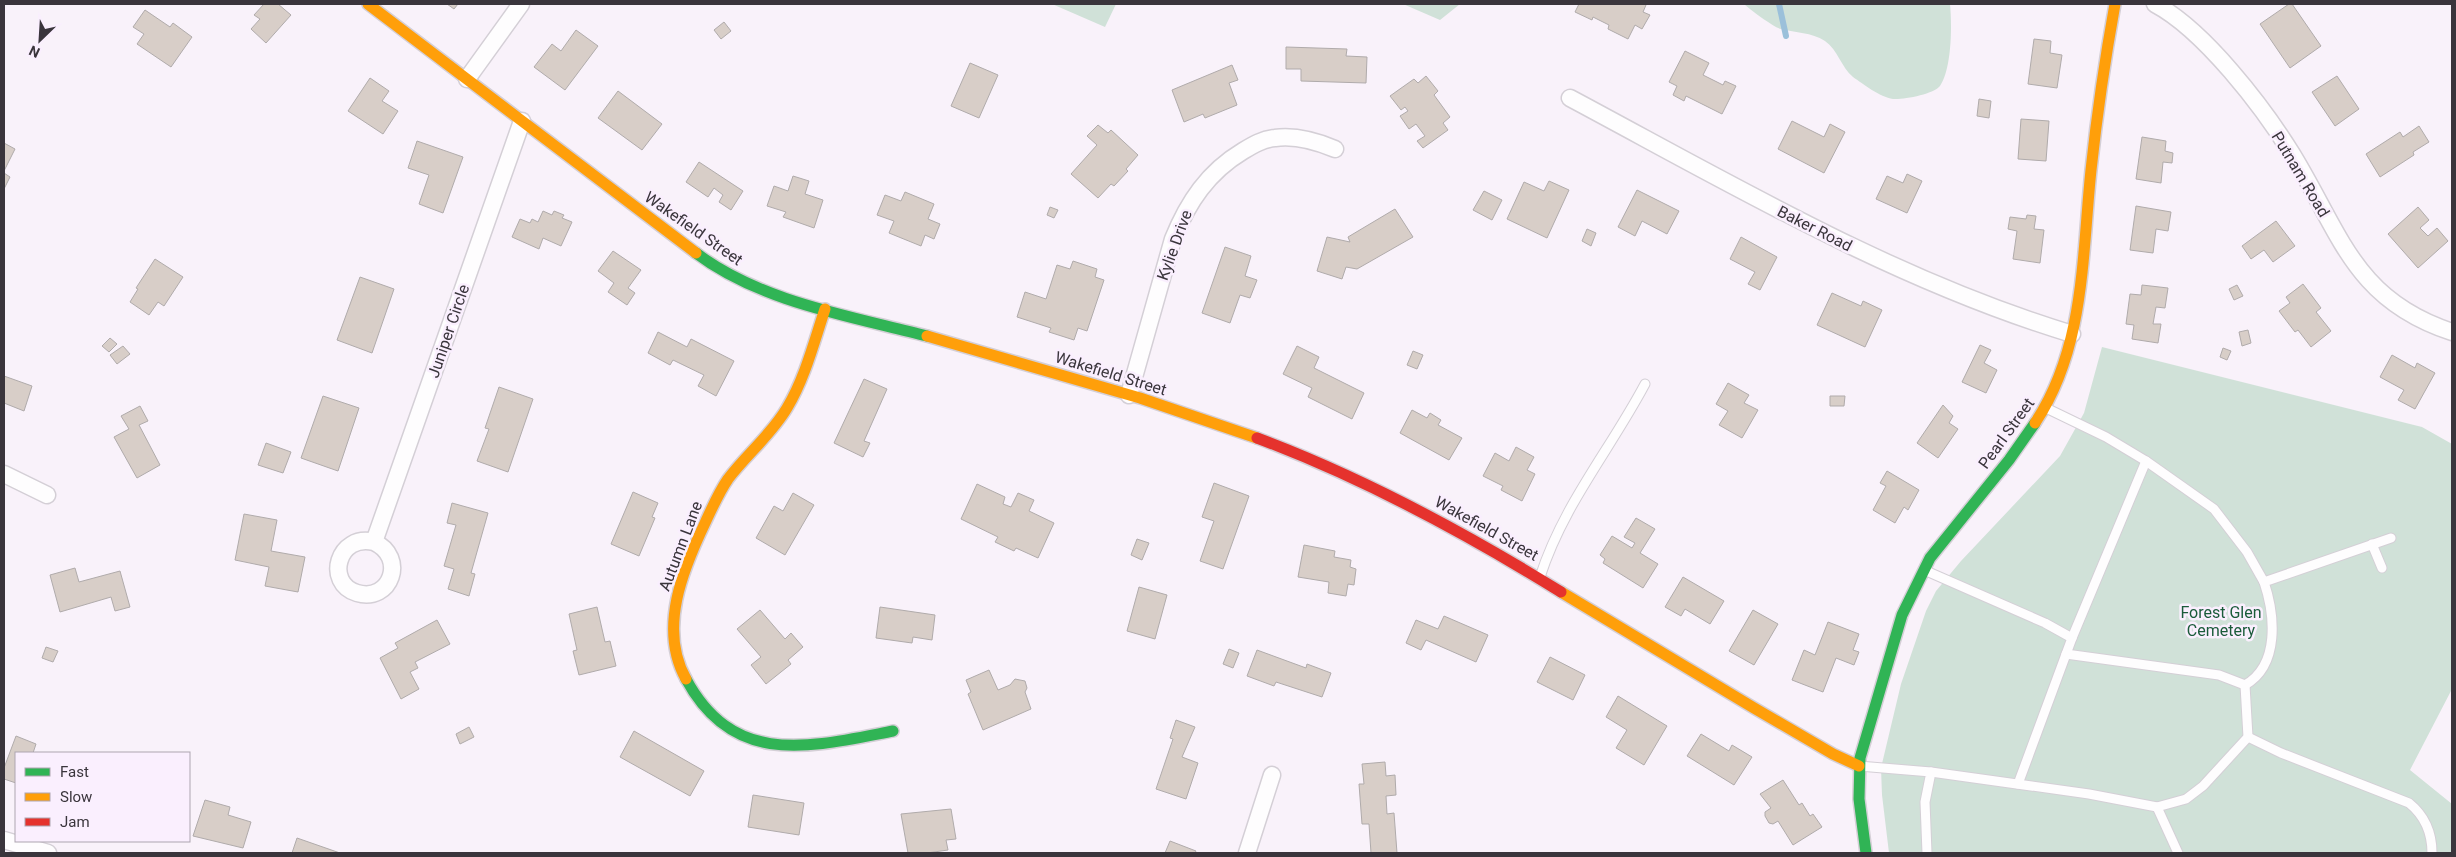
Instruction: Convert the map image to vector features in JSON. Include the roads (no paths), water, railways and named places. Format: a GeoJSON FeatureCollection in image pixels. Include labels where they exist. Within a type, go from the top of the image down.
{"type":"FeatureCollection","features":[{"type":"Feature","properties":{"kind":"street","name":"Wakefield Street"},"geometry":{"type":"LineString","coordinates":[[368,4],[718,269],[747,283],[825,309],[953,343],[1128,396],[1233,430],[1321,463],[1418,508],[1540,577],[1835,756],[1860,766]]}},
{"type":"Feature","properties":{"kind":"street"},"geometry":{"type":"LineString","coordinates":[[467,79],[521,4]]}},
{"type":"Feature","properties":{"kind":"street","name":"Pearl Street"},"geometry":{"type":"LineString","coordinates":[[1866,853],[1859,795],[1860,766],[1891,648],[1908,598],[1922,569],[1956,523],[2012,458],[2046,408],[2061,372],[2072,334],[2080,288],[2097,126],[2115,4]]}},
{"type":"Feature","properties":{"kind":"street","name":"Putnam Road"},"geometry":{"type":"LineString","coordinates":[[2155,4],[2185,24],[2205,44],[2224,64],[2258,107],[2292,154],[2351,258],[2373,286],[2406,312],[2452,332]]}},
{"type":"Feature","properties":{"kind":"street","name":"Baker Road"},"geometry":{"type":"LineString","coordinates":[[1570,98],[1840,242],[2007,312],[2072,334]]}},
{"type":"Feature","properties":{"kind":"street","name":"Juniper Circle"},"geometry":{"type":"LineString","coordinates":[[374,542],[522,121]]}},
{"type":"Feature","properties":{"kind":"street","name":"Kylie Drive"},"geometry":{"type":"LineString","coordinates":[[1128,396],[1173,239],[1182,217],[1199,189],[1221,166],[1234,156],[1269,139],[1300,138],[1335,148]]}},
{"type":"Feature","properties":{"kind":"street","name":"Autumn Lane"},"geometry":{"type":"LineString","coordinates":[[825,309],[803,372],[787,408],[771,431],[728,480],[716,499],[692,552],[675,605],[673,618],[676,650],[683,675],[700,703],[717,721],[742,736],[764,744],[792,746],[893,731]]}},
{"type":"Feature","properties":{"kind":"street"},"geometry":{"type":"LineString","coordinates":[[4,474],[47,494]]}},
{"type":"Feature","properties":{"kind":"street"},"geometry":{"type":"LineString","coordinates":[[1247,853],[1272,775]]}},
{"type":"Feature","properties":{"kind":"street"},"geometry":{"type":"LineString","coordinates":[[4,840],[48,853]]}},
{"type":"Feature","properties":{"kind":"lane"},"geometry":{"type":"LineString","coordinates":[[1540,577],[1552,543],[1574,499],[1630,413],[1646,384]]}},
{"type":"Feature","properties":{"kind":"lane"},"geometry":{"type":"LineString","coordinates":[[2046,408],[2106,437],[2146,461],[2214,509],[2247,552],[2264,582],[2272,621],[2270,649],[2260,673],[2245,684]]}},
{"type":"Feature","properties":{"kind":"lane"},"geometry":{"type":"LineString","coordinates":[[2018,784],[2072,638],[2146,461]]}},
{"type":"Feature","properties":{"kind":"lane"},"geometry":{"type":"LineString","coordinates":[[2264,582],[2391,538]]}},
{"type":"Feature","properties":{"kind":"lane"},"geometry":{"type":"LineString","coordinates":[[2372,544],[2382,568]]}},
{"type":"Feature","properties":{"kind":"lane"},"geometry":{"type":"LineString","coordinates":[[1922,569],[2045,623],[2072,638]]}},
{"type":"Feature","properties":{"kind":"lane"},"geometry":{"type":"LineString","coordinates":[[2066,654],[2219,675],[2245,684]]}},
{"type":"Feature","properties":{"kind":"lane"},"geometry":{"type":"LineString","coordinates":[[1860,766],[1931,772],[2018,784],[2090,794],[2157,807],[2186,799],[2203,786],[2248,737],[2245,684]]}},
{"type":"Feature","properties":{"kind":"lane"},"geometry":{"type":"LineString","coordinates":[[2248,737],[2281,753],[2409,804],[2417,809],[2428,826],[2432,853]]}},
{"type":"Feature","properties":{"kind":"lane"},"geometry":{"type":"LineString","coordinates":[[1927,853],[1925,802],[1931,772]]}},
{"type":"Feature","properties":{"kind":"lane"},"geometry":{"type":"LineString","coordinates":[[2157,807],[2178,853]]}},
{"type":"Feature","properties":{"kind":"waterway"},"geometry":{"type":"LineString","coordinates":[[1779,4],[1786,36]]}},
{"type":"Feature","properties":{"kind":"park label","name":"Forest Glen Cemetery"},"geometry":{"type":"Point","coordinates":[2221,621]}}]}
